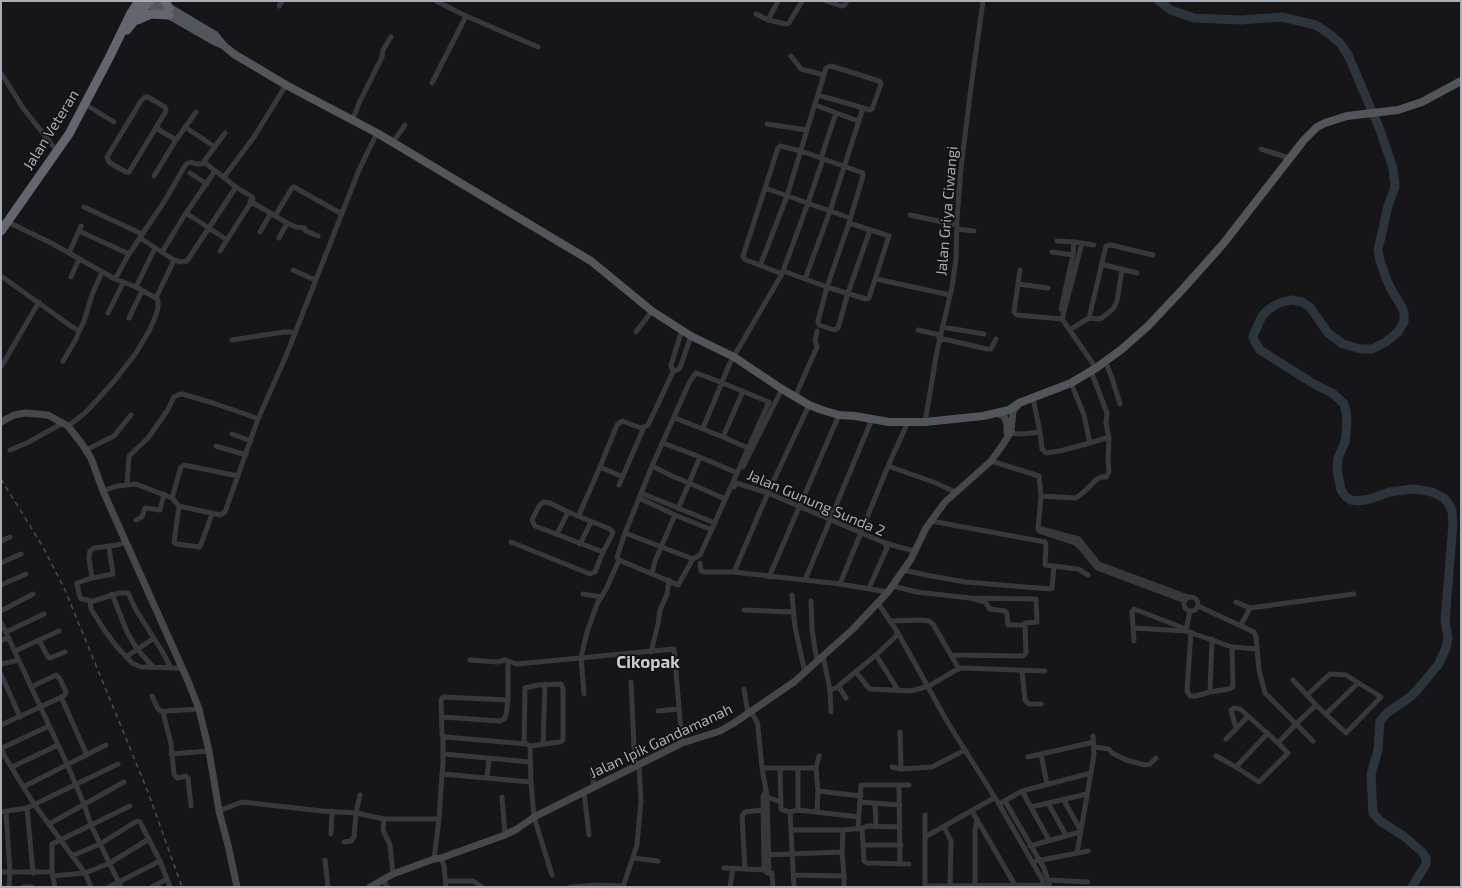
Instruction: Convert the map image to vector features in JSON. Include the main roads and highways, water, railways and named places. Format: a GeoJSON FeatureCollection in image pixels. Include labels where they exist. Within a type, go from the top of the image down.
{"type":"FeatureCollection","features":[{"type":"Feature","properties":{"kind":"highway"},"geometry":{"type":"LineString","coordinates":[[131,1],[131,12]]}},
{"type":"Feature","properties":{"kind":"highway","name":"Jalan Veteran"},"geometry":{"type":"LineString","coordinates":[[1,231],[69,134],[131,12],[145,2]]}},
{"type":"Feature","properties":{"kind":"highway","name":"Jalan Veteran"},"geometry":{"type":"LineString","coordinates":[[118,40],[133,22],[145,2]]}},
{"type":"Feature","properties":{"kind":"highway"},"geometry":{"type":"LineString","coordinates":[[133,22],[167,8]]}},
{"type":"Feature","properties":{"kind":"main road"},"geometry":{"type":"LineString","coordinates":[[158,1],[234,54],[286,85],[377,132],[591,261],[652,312],[691,336],[734,357],[795,397],[822,410],[888,422],[925,422],[983,416],[1010,410],[1019,403],[1071,383],[1122,349],[1148,326],[1198,274],[1257,201],[1289,158],[1317,127],[1347,116],[1398,110],[1422,102],[1461,81]]}},
{"type":"Feature","properties":{"kind":"main road"},"geometry":{"type":"LineString","coordinates":[[145,2],[167,8]]}},
{"type":"Feature","properties":{"kind":"waterway"},"geometry":{"type":"LineString","coordinates":[[1159,1],[1171,10],[1194,18],[1241,20],[1282,17],[1316,25],[1328,33],[1340,43],[1348,55],[1380,130],[1393,168],[1395,187],[1388,206],[1378,250],[1386,278],[1404,313],[1404,322],[1398,332],[1386,342],[1372,349],[1361,349],[1343,344],[1328,333],[1310,307],[1302,302],[1291,300],[1279,303],[1269,309],[1262,316],[1253,336],[1260,350],[1314,384],[1332,393],[1344,404],[1347,421],[1346,435],[1345,442],[1338,458],[1337,470],[1341,490],[1346,497],[1351,500],[1358,501],[1370,499],[1390,492],[1412,489],[1421,490],[1432,492],[1444,498],[1452,511],[1453,524],[1445,621],[1448,638],[1446,648],[1438,665],[1419,688],[1410,697],[1387,713],[1380,721],[1378,750],[1371,774],[1373,813],[1380,821],[1405,837],[1422,852],[1426,858],[1426,864],[1412,887]]}},
{"type":"Feature","properties":{"kind":"railway"},"geometry":{"type":"LineString","coordinates":[[1,479],[43,547],[65,590],[148,792],[182,887]]}},
{"type":"Feature","properties":{"kind":"district","name":"Cikopak"},"geometry":{"type":"Point","coordinates":[648,662]}}]}
